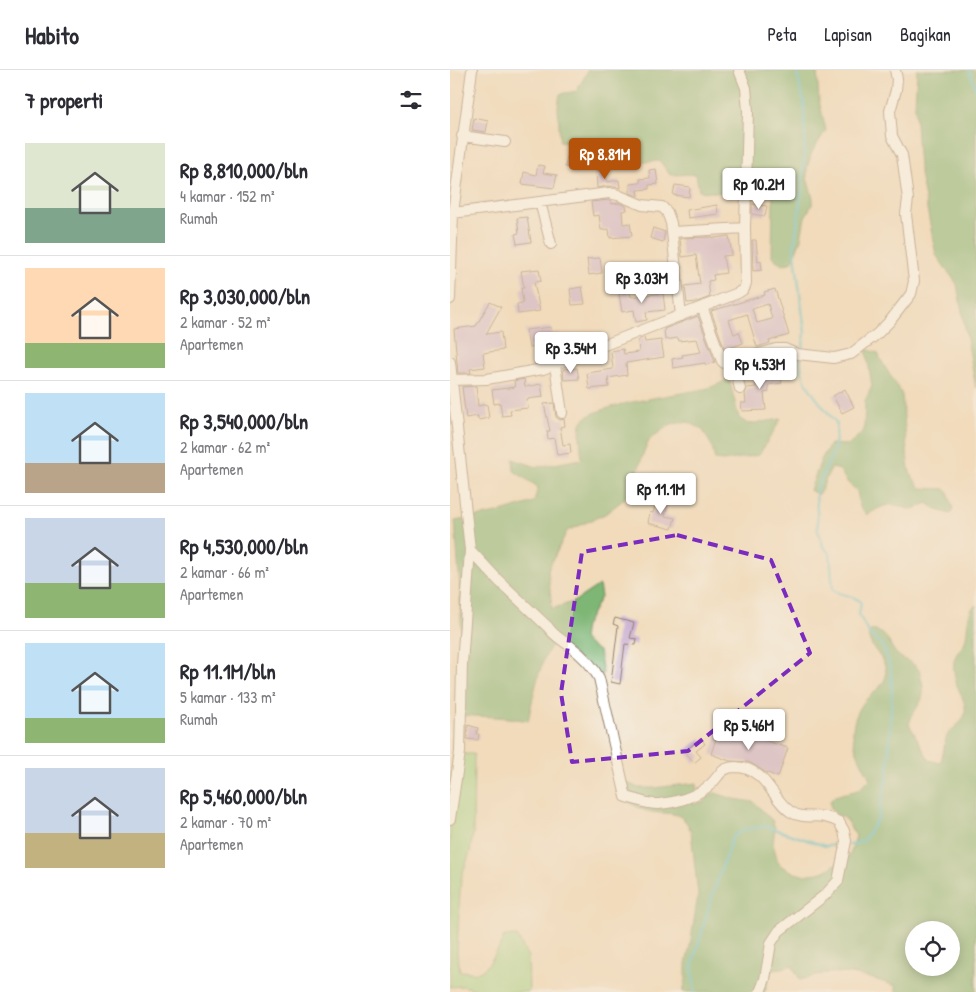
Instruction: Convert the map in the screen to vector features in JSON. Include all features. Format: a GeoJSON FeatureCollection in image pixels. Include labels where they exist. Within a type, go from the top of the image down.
{"type":"FeatureCollection","features":[{"type":"Feature","properties":{"kind":"street"},"geometry":{"type":"LineString","coordinates":[[450,299],[455,158],[462,136],[472,70]]}},
{"type":"Feature","properties":{"kind":"street"},"geometry":{"type":"LineString","coordinates":[[452,380],[503,377],[543,369],[738,293],[746,286],[745,228],[748,111],[746,88],[739,70]]}},
{"type":"Feature","properties":{"kind":"street"},"geometry":{"type":"LineString","coordinates":[[702,307],[722,360],[726,363],[772,349],[785,349],[797,354],[834,358],[851,354],[877,334],[908,300],[913,289],[906,214],[908,199],[902,155],[892,136],[890,111],[896,90],[897,79],[895,70]]}},
{"type":"Feature","properties":{"kind":"street"},"geometry":{"type":"LineString","coordinates":[[462,136],[505,142]]}},
{"type":"Feature","properties":{"kind":"street"},"geometry":{"type":"LineString","coordinates":[[452,219],[540,202],[613,194],[635,203],[665,209],[669,216],[672,232],[681,316]]}},
{"type":"Feature","properties":{"kind":"street"},"geometry":{"type":"LineString","coordinates":[[540,202],[551,244]]}},
{"type":"Feature","properties":{"kind":"street"},"geometry":{"type":"LineString","coordinates":[[672,232],[745,228]]}},
{"type":"Feature","properties":{"kind":"street"},"geometry":{"type":"LineString","coordinates":[[450,362],[470,550],[462,666],[460,752],[450,819]]}},
{"type":"Feature","properties":{"kind":"street"},"geometry":{"type":"LineString","coordinates":[[734,362],[740,389]]}},
{"type":"Feature","properties":{"kind":"street"},"geometry":{"type":"LineString","coordinates":[[555,365],[562,413]]}},
{"type":"Feature","properties":{"kind":"street"},"geometry":{"type":"LineString","coordinates":[[470,550],[499,581],[548,627],[553,635],[568,644],[592,665],[600,678],[626,797],[658,805],[688,798],[706,789],[722,770],[730,767],[739,767],[748,769],[760,776],[790,811],[799,816],[825,817],[839,822],[844,831],[846,841],[838,881],[825,895],[779,931],[771,943],[765,979],[760,992]]}},
{"type":"Feature","properties":{"kind":"highlighted area"},"geometry":{"type":"Polygon","coordinates":[[[677,535],[771,560],[810,653],[688,751],[572,762],[561,693],[582,552],[677,535]]]}},
{"type":"Feature","properties":{"kind":"green space"},"geometry":{"type":"Polygon","coordinates":[[[588,70],[817,70],[819,101],[826,130],[812,152],[807,168],[807,178],[813,203],[805,217],[801,239],[792,262],[782,265],[772,256],[773,197],[699,191],[696,174],[670,175],[660,161],[628,163],[612,160],[591,150],[560,141],[558,107],[560,94],[577,91],[588,70]]]}},
{"type":"Feature","properties":{"kind":"green space"},"geometry":{"type":"Polygon","coordinates":[[[917,70],[976,70],[976,388],[957,284],[936,255],[919,168],[915,107],[917,70]]]}},
{"type":"Feature","properties":{"kind":"green space"},"geometry":{"type":"Polygon","coordinates":[[[866,349],[878,353],[902,395],[910,473],[920,488],[945,489],[948,492],[953,509],[951,514],[940,511],[927,503],[914,509],[895,505],[886,506],[867,515],[860,507],[857,491],[847,482],[840,470],[832,468],[818,495],[810,490],[821,460],[830,444],[849,445],[864,430],[865,401],[872,386],[866,349]]]}},
{"type":"Feature","properties":{"kind":"green space"},"geometry":{"type":"Polygon","coordinates":[[[729,379],[739,418],[748,424],[781,419],[759,455],[723,461],[715,460],[712,446],[702,429],[688,422],[671,424],[650,439],[644,451],[633,487],[623,500],[605,514],[567,531],[548,570],[552,609],[575,601],[599,585],[601,597],[585,626],[583,638],[588,644],[599,651],[603,673],[597,681],[573,654],[553,645],[548,651],[540,669],[528,721],[502,717],[458,715],[461,627],[455,521],[497,513],[534,502],[538,487],[514,471],[513,459],[537,467],[582,459],[580,428],[587,417],[618,405],[708,388],[729,379]]]}},
{"type":"Feature","properties":{"kind":"green space"},"geometry":{"type":"Polygon","coordinates":[[[976,605],[976,992],[896,992],[896,986],[844,973],[824,974],[800,980],[792,965],[771,971],[765,992],[683,992],[698,895],[691,831],[683,818],[678,815],[647,811],[632,804],[619,795],[617,784],[626,782],[638,788],[653,788],[697,783],[697,789],[690,799],[693,804],[704,802],[711,794],[715,793],[734,799],[754,802],[772,820],[775,827],[773,844],[778,862],[783,867],[803,875],[825,871],[850,855],[856,836],[844,817],[832,810],[831,799],[859,789],[870,779],[855,745],[853,728],[861,706],[881,686],[886,677],[884,663],[872,646],[868,636],[871,630],[884,635],[897,654],[912,663],[919,670],[923,693],[909,724],[929,760],[940,763],[948,734],[958,725],[965,713],[956,681],[954,663],[956,655],[965,641],[970,612],[976,605]]]}},
{"type":"Feature","properties":{"kind":"green space"},"geometry":{"type":"Polygon","coordinates":[[[454,754],[474,754],[473,834],[460,890],[457,954],[460,971],[481,971],[495,955],[504,936],[517,936],[528,957],[529,992],[477,992],[477,990],[463,986],[450,987],[450,792],[454,754]]]}},
{"type":"Feature","properties":{"kind":"building"},"geometry":{"type":"Polygon","coordinates":[[[474,118],[488,121],[486,132],[472,130],[474,118]]]}},
{"type":"Feature","properties":{"kind":"building"},"geometry":{"type":"Polygon","coordinates":[[[568,151],[576,153],[573,168],[565,167],[568,151]]]}},
{"type":"Feature","properties":{"kind":"building"},"geometry":{"type":"Polygon","coordinates":[[[538,165],[545,166],[543,173],[557,175],[554,188],[522,184],[524,172],[536,175],[538,165]]]}},
{"type":"Feature","properties":{"kind":"building"},"geometry":{"type":"Polygon","coordinates":[[[656,169],[658,184],[649,185],[649,189],[638,190],[639,196],[630,193],[630,184],[640,183],[640,179],[650,178],[649,170],[656,169]]]}},
{"type":"Feature","properties":{"kind":"building"},"geometry":{"type":"Polygon","coordinates":[[[606,170],[607,182],[619,180],[620,188],[608,186],[597,188],[596,171],[606,170]]]}},
{"type":"Feature","properties":{"kind":"building"},"geometry":{"type":"Polygon","coordinates":[[[675,185],[690,187],[689,197],[673,195],[675,185]]]}},
{"type":"Feature","properties":{"kind":"building"},"geometry":{"type":"Polygon","coordinates":[[[611,200],[612,204],[619,203],[626,206],[627,210],[622,211],[623,224],[630,223],[632,236],[610,238],[609,229],[601,230],[599,215],[593,216],[591,202],[611,200]]]}},
{"type":"Feature","properties":{"kind":"building"},"geometry":{"type":"Polygon","coordinates":[[[752,204],[767,206],[765,216],[752,214],[752,204]]]}},
{"type":"Feature","properties":{"kind":"building"},"geometry":{"type":"Polygon","coordinates":[[[717,205],[718,214],[688,218],[687,210],[717,205]]]}},
{"type":"Feature","properties":{"kind":"building"},"geometry":{"type":"Polygon","coordinates":[[[527,217],[531,242],[517,244],[515,234],[519,233],[517,218],[527,217]]]}},
{"type":"Feature","properties":{"kind":"building"},"geometry":{"type":"Polygon","coordinates":[[[653,228],[665,232],[663,242],[650,238],[653,228]]]}},
{"type":"Feature","properties":{"kind":"building"},"geometry":{"type":"Polygon","coordinates":[[[729,236],[732,255],[723,256],[726,273],[713,275],[714,280],[708,281],[710,297],[697,302],[687,303],[685,286],[700,284],[696,255],[682,257],[680,238],[729,236]]]}},
{"type":"Feature","properties":{"kind":"building"},"geometry":{"type":"Polygon","coordinates":[[[752,240],[756,240],[758,262],[761,261],[762,270],[753,271],[752,240]]]}},
{"type":"Feature","properties":{"kind":"building"},"geometry":{"type":"Polygon","coordinates":[[[600,258],[602,273],[589,275],[587,259],[600,258]]]}},
{"type":"Feature","properties":{"kind":"building"},"geometry":{"type":"Polygon","coordinates":[[[539,269],[541,281],[534,282],[540,311],[518,314],[517,304],[523,303],[521,288],[524,288],[521,271],[539,269]]]}},
{"type":"Feature","properties":{"kind":"building"},"geometry":{"type":"Polygon","coordinates":[[[582,287],[585,304],[572,305],[570,289],[582,287]]]}},
{"type":"Feature","properties":{"kind":"building"},"geometry":{"type":"Polygon","coordinates":[[[775,289],[789,335],[757,347],[747,314],[729,320],[734,334],[739,332],[743,343],[725,350],[711,311],[765,295],[764,292],[775,289]],[[768,304],[752,309],[757,323],[772,319],[768,304]]]}},
{"type":"Feature","properties":{"kind":"building"},"geometry":{"type":"Polygon","coordinates":[[[630,292],[631,297],[663,293],[665,310],[646,312],[647,320],[636,322],[634,310],[622,312],[619,294],[630,292]]]}},
{"type":"Feature","properties":{"kind":"building"},"geometry":{"type":"Polygon","coordinates":[[[490,302],[501,307],[486,334],[501,332],[503,350],[483,353],[485,367],[470,369],[471,373],[458,373],[454,329],[476,326],[490,302]]]}},
{"type":"Feature","properties":{"kind":"building"},"geometry":{"type":"Polygon","coordinates":[[[698,316],[715,362],[706,365],[705,363],[673,368],[672,359],[683,357],[682,355],[701,352],[697,339],[679,341],[678,338],[665,340],[664,329],[698,316]]]}},
{"type":"Feature","properties":{"kind":"building"},"geometry":{"type":"Polygon","coordinates":[[[551,327],[552,334],[559,333],[560,339],[581,336],[582,344],[549,348],[549,345],[529,348],[526,330],[551,327]]]}},
{"type":"Feature","properties":{"kind":"building"},"geometry":{"type":"Polygon","coordinates":[[[644,337],[645,342],[661,340],[664,357],[626,363],[627,375],[608,378],[609,387],[589,389],[587,373],[613,369],[611,351],[623,349],[624,354],[639,352],[638,340],[644,337]]]}},
{"type":"Feature","properties":{"kind":"building"},"geometry":{"type":"Polygon","coordinates":[[[775,367],[776,376],[780,375],[782,383],[768,385],[769,392],[764,393],[766,410],[742,411],[741,403],[746,403],[745,394],[747,388],[756,387],[754,371],[775,367]]]}},
{"type":"Feature","properties":{"kind":"building"},"geometry":{"type":"Polygon","coordinates":[[[577,368],[579,379],[564,380],[563,369],[577,368]]]}},
{"type":"Feature","properties":{"kind":"building"},"geometry":{"type":"Polygon","coordinates":[[[524,379],[525,387],[541,384],[543,397],[527,399],[528,408],[510,410],[511,415],[502,416],[500,403],[494,404],[492,390],[515,387],[514,381],[524,379]]]}},
{"type":"Feature","properties":{"kind":"building"},"geometry":{"type":"Polygon","coordinates":[[[476,386],[478,406],[487,404],[489,418],[478,420],[478,416],[466,418],[462,387],[476,386]]]}},
{"type":"Feature","properties":{"kind":"building"},"geometry":{"type":"Polygon","coordinates":[[[845,389],[854,407],[842,413],[833,396],[845,389]]]}},
{"type":"Feature","properties":{"kind":"building"},"geometry":{"type":"Polygon","coordinates":[[[554,403],[556,417],[560,420],[564,419],[565,426],[560,427],[563,445],[570,444],[571,453],[557,455],[554,438],[548,439],[547,431],[550,431],[544,404],[554,403]]]}},
{"type":"Feature","properties":{"kind":"building"},"geometry":{"type":"Polygon","coordinates":[[[658,496],[669,500],[665,516],[675,518],[672,529],[648,523],[650,512],[653,513],[658,496]]]}},
{"type":"Feature","properties":{"kind":"building"},"geometry":{"type":"Polygon","coordinates":[[[615,618],[634,623],[630,638],[637,639],[636,645],[625,644],[620,684],[611,682],[618,626],[613,624],[615,618]]]}},
{"type":"Feature","properties":{"kind":"building"},"geometry":{"type":"Polygon","coordinates":[[[468,725],[478,728],[476,734],[479,734],[478,740],[467,739],[468,725]]]}},
{"type":"Feature","properties":{"kind":"building"},"geometry":{"type":"Polygon","coordinates":[[[720,726],[788,748],[778,777],[765,772],[749,762],[730,761],[711,754],[720,726]]]}},
{"type":"Feature","properties":{"kind":"building"},"geometry":{"type":"Polygon","coordinates":[[[701,738],[705,744],[696,751],[701,757],[694,763],[685,751],[701,738]]]}},
{"type":"Feature","properties":{"kind":"waterway"},"geometry":{"type":"LineString","coordinates":[[796,70],[804,102],[805,139],[802,190],[794,247],[805,333],[802,351]]}},
{"type":"Feature","properties":{"kind":"waterway"},"geometry":{"type":"LineString","coordinates":[[969,70],[976,90]]}},
{"type":"Feature","properties":{"kind":"waterway"},"geometry":{"type":"LineString","coordinates":[[801,356],[801,366],[807,384],[837,424],[835,447],[816,491],[818,531],[823,546],[830,554],[833,590],[861,602],[859,615],[870,635],[882,644],[891,669],[892,692],[888,772],[878,818],[864,840],[848,845]]}},
{"type":"Feature","properties":{"kind":"waterway"},"geometry":{"type":"LineString","coordinates":[[695,992],[692,967],[710,903],[732,838],[742,830],[765,826],[825,846],[843,845]]}}]}
